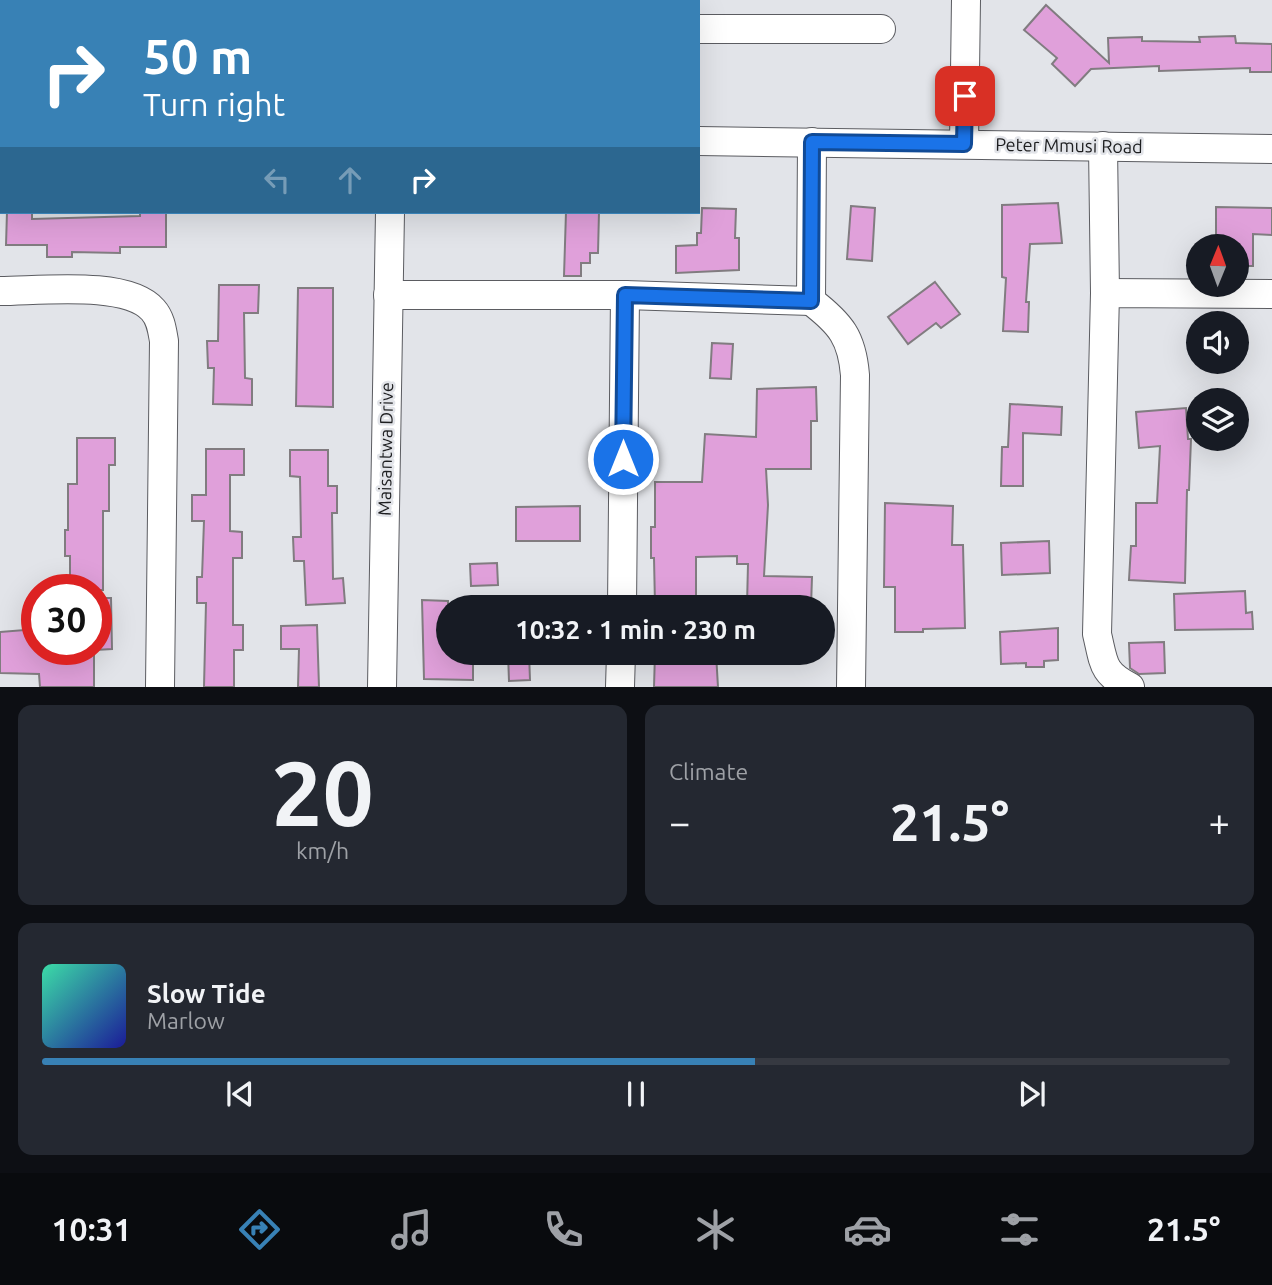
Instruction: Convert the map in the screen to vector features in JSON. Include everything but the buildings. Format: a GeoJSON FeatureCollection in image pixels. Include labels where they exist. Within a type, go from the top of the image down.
{"type":"FeatureCollection","features":[{"type":"Feature","properties":{"kind":"street"},"geometry":{"type":"LineString","coordinates":[[964,144],[966,0]]}},
{"type":"Feature","properties":{"kind":"street"},"geometry":{"type":"LineString","coordinates":[[700,29],[881,29]]}},
{"type":"Feature","properties":{"kind":"street","name":"Peter Mmusi Road"},"geometry":{"type":"LineString","coordinates":[[700,141],[1272,149]]}},
{"type":"Feature","properties":{"kind":"street"},"geometry":{"type":"LineString","coordinates":[[811,301],[812,142]]}},
{"type":"Feature","properties":{"kind":"street"},"geometry":{"type":"LineString","coordinates":[[1102,146],[1105,293],[1097,634],[1103,660],[1112,678],[1130,687]]}},
{"type":"Feature","properties":{"kind":"street","name":"Maisantwa Drive"},"geometry":{"type":"LineString","coordinates":[[382,687],[390,214]]}},
{"type":"Feature","properties":{"kind":"street"},"geometry":{"type":"LineString","coordinates":[[0,291],[111,290],[130,294],[155,311],[161,325],[164,341],[160,687]]}},
{"type":"Feature","properties":{"kind":"street"},"geometry":{"type":"LineString","coordinates":[[1105,293],[1272,294]]}},
{"type":"Feature","properties":{"kind":"street"},"geometry":{"type":"LineString","coordinates":[[388,295],[625,295],[811,301],[827,313],[849,341],[855,376],[851,687]]}},
{"type":"Feature","properties":{"kind":"street"},"geometry":{"type":"LineString","coordinates":[[622,595],[625,295]]}},
{"type":"Feature","properties":{"kind":"street"},"geometry":{"type":"LineString","coordinates":[[620,687],[621,665]]}},
{"type":"Feature","properties":{"kind":"route"},"geometry":{"type":"LineString","coordinates":[[623,459],[625,295],[811,301],[812,142],[964,144],[965,96]]}}]}
